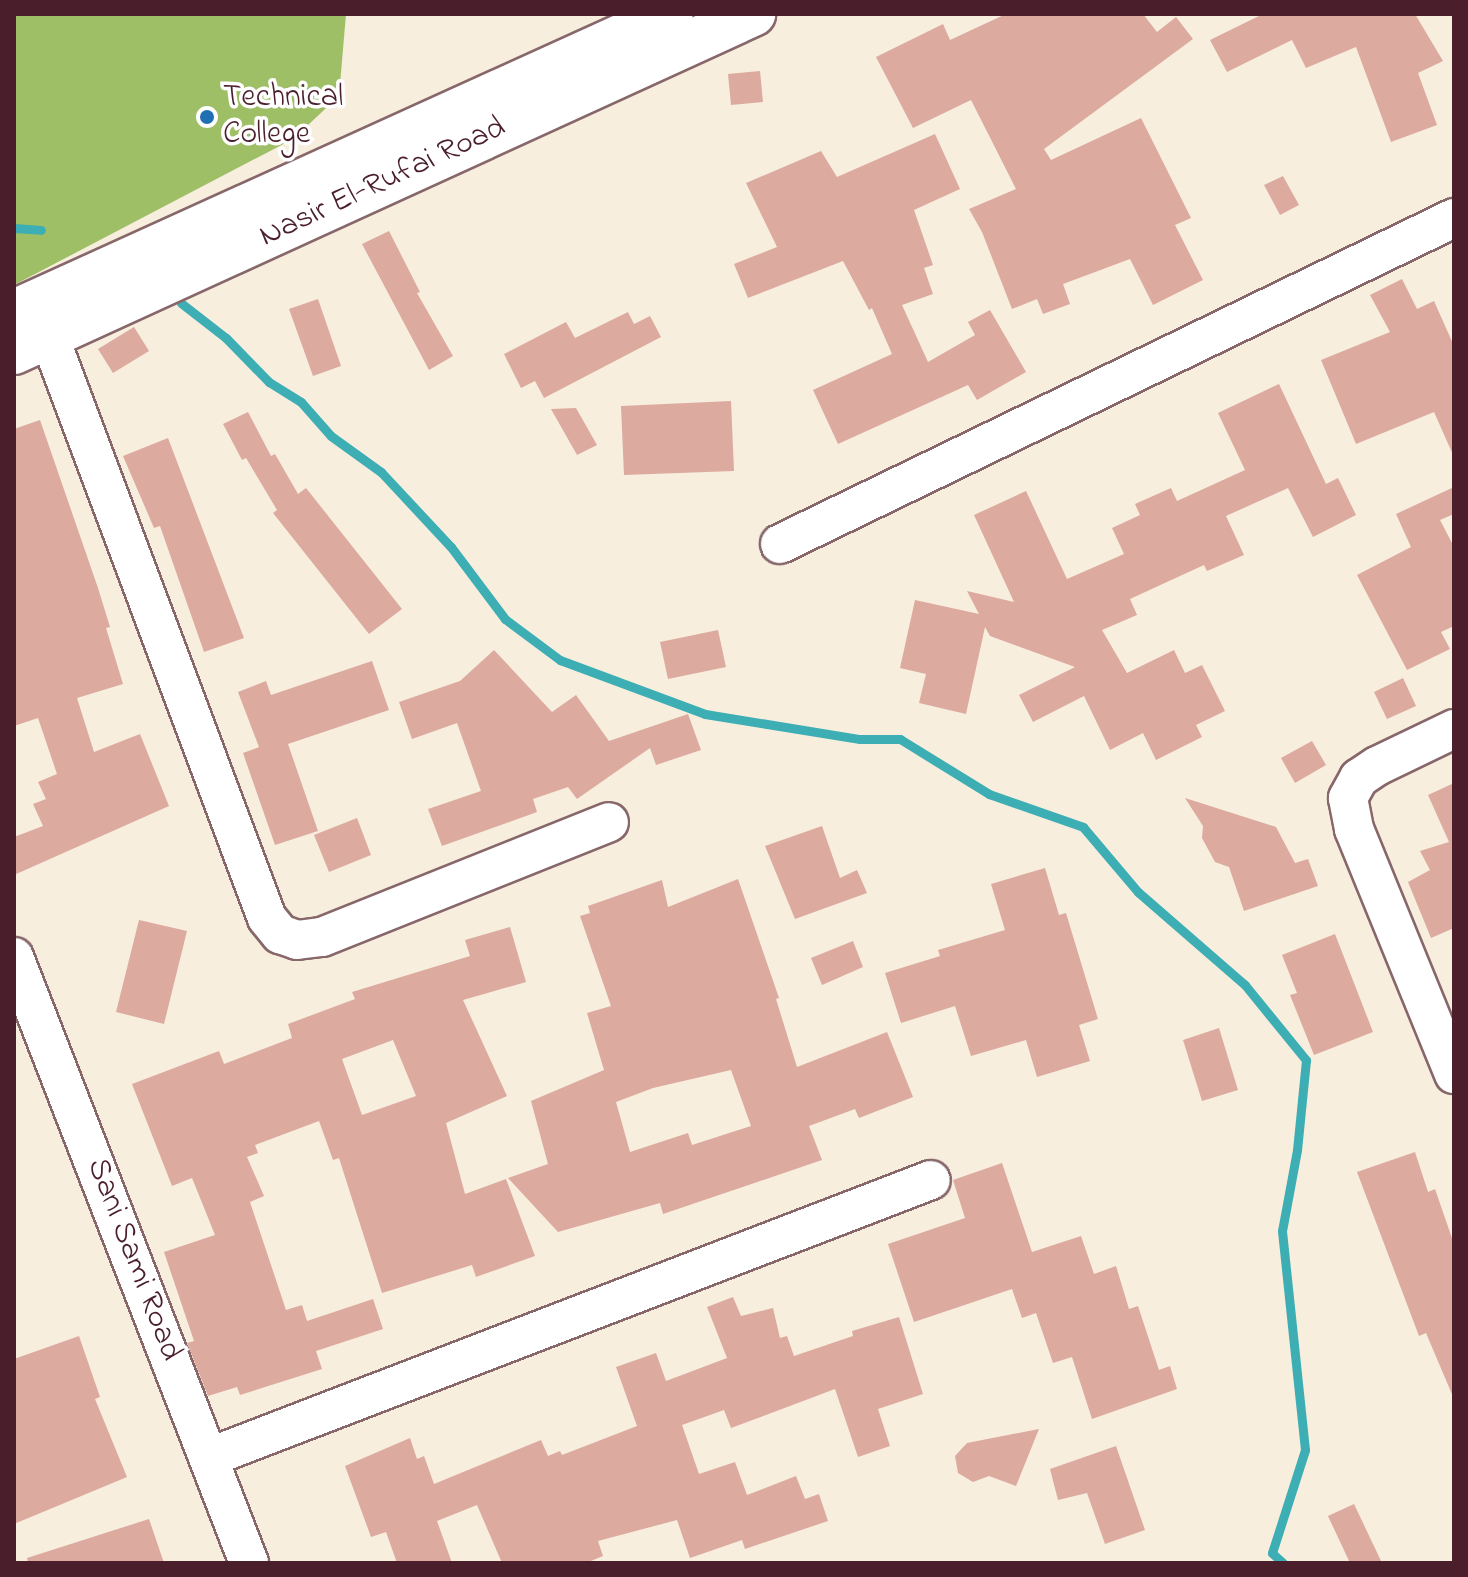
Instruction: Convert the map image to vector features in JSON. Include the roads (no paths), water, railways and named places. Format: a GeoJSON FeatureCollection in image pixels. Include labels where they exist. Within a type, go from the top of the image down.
{"type":"FeatureCollection","features":[{"type":"Feature","properties":{"kind":"main road","name":"Nasir El-Rufai Road"},"geometry":{"type":"LineString","coordinates":[[26,333],[344,181],[671,14]]}},
{"type":"Feature","properties":{"kind":"main road","name":"Nasir El-Rufai Road"},"geometry":{"type":"LineString","coordinates":[[344,181],[753,14]]}},
{"type":"Feature","properties":{"kind":"street"},"geometry":{"type":"LineString","coordinates":[[780,544],[1454,218]]}},
{"type":"Feature","properties":{"kind":"street"},"geometry":{"type":"LineString","coordinates":[[26,333],[267,918],[280,934],[297,940],[322,937],[609,822]]}},
{"type":"Feature","properties":{"kind":"street"},"geometry":{"type":"LineString","coordinates":[[1454,729],[1377,766],[1359,778],[1348,798],[1354,829],[1454,1074]]}},
{"type":"Feature","properties":{"kind":"street","name":"Sani Sami Road"},"geometry":{"type":"LineString","coordinates":[[14,957],[249,1563]]}},
{"type":"Feature","properties":{"kind":"street"},"geometry":{"type":"LineString","coordinates":[[210,1457],[931,1180]]}},
{"type":"Feature","properties":{"kind":"waterway"},"geometry":{"type":"LineString","coordinates":[[14,228],[41,230]]}},
{"type":"Feature","properties":{"kind":"waterway"},"geometry":{"type":"LineString","coordinates":[[181,303],[226,338],[269,382],[301,402],[331,436],[381,472],[451,547],[505,619],[560,660],[705,714],[860,739],[900,739],[989,794],[1083,827],[1138,892],[1245,985],[1306,1060],[1297,1150],[1282,1231],[1305,1450],[1272,1553],[1283,1563]]}},
{"type":"Feature","properties":{"kind":"place","name":"Technical College"},"geometry":{"type":"Point","coordinates":[207,117]}}]}
